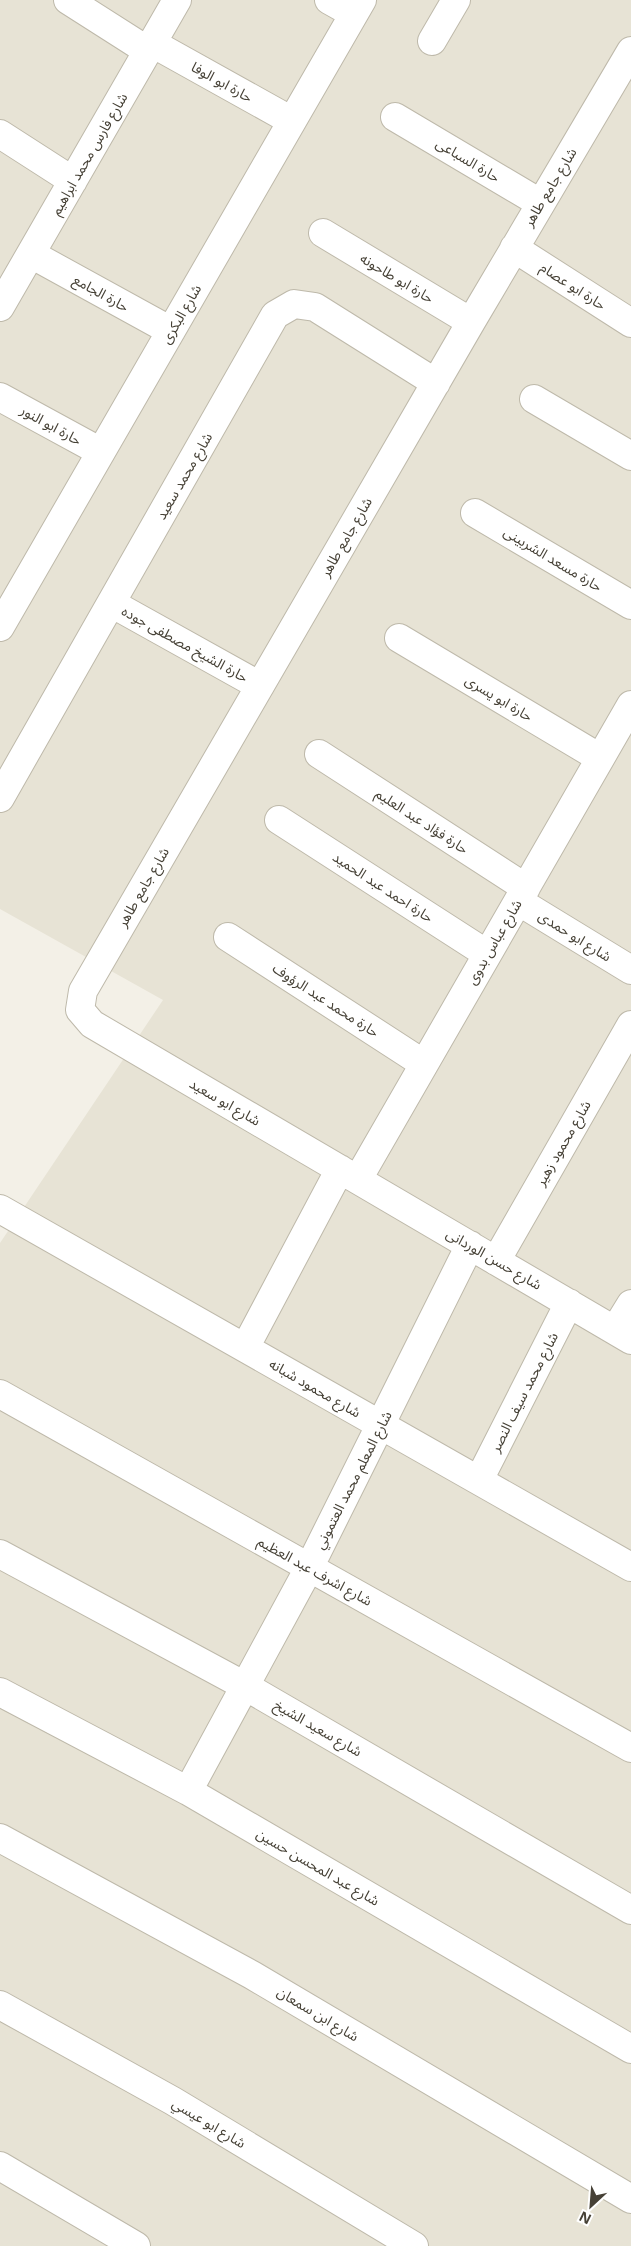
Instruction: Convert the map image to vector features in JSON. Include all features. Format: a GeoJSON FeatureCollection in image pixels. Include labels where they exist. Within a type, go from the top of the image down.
{"type":"FeatureCollection","features":[{"type":"Feature","properties":{"kind":"street","name":"حارة ابو الوفا"},"geometry":{"type":"LineString","coordinates":[[68,0],[150,47],[292,121]]}},
{"type":"Feature","properties":{"kind":"street","name":"شارع فارس محمد ابراهيم"},"geometry":{"type":"LineString","coordinates":[[0,307],[177,0]]}},
{"type":"Feature","properties":{"kind":"street"},"geometry":{"type":"LineString","coordinates":[[329,0],[358,7]]}},
{"type":"Feature","properties":{"kind":"street"},"geometry":{"type":"LineString","coordinates":[[432,41],[456,0]]}},
{"type":"Feature","properties":{"kind":"street","name":"شارع البكرى"},"geometry":{"type":"LineString","coordinates":[[2,619],[101,452],[358,7]]}},
{"type":"Feature","properties":{"kind":"street","name":"شارع جامع طاهر"},"geometry":{"type":"LineString","coordinates":[[92,1024],[80,1010],[83,991],[470,322],[631,50]]}},
{"type":"Feature","properties":{"kind":"street","name":"حارة السباعى"},"geometry":{"type":"LineString","coordinates":[[395,117],[540,203]]}},
{"type":"Feature","properties":{"kind":"street"},"geometry":{"type":"LineString","coordinates":[[0,134],[73,181]]}},
{"type":"Feature","properties":{"kind":"street","name":"حارة ابو طاحونه"},"geometry":{"type":"LineString","coordinates":[[323,233],[470,322]]}},
{"type":"Feature","properties":{"kind":"street","name":"حارة ابو عصام"},"geometry":{"type":"LineString","coordinates":[[514,248],[631,323]]}},
{"type":"Feature","properties":{"kind":"street","name":"حارة الجامع"},"geometry":{"type":"LineString","coordinates":[[31,254],[171,331]]}},
{"type":"Feature","properties":{"kind":"street","name":"شارع محمد سعيد"},"geometry":{"type":"LineString","coordinates":[[0,798],[275,315],[294,304],[315,307],[436,383]]}},
{"type":"Feature","properties":{"kind":"street","name":"حارة ابو النور"},"geometry":{"type":"LineString","coordinates":[[0,397],[101,452]]}},
{"type":"Feature","properties":{"kind":"street"},"geometry":{"type":"LineString","coordinates":[[534,399],[631,456]]}},
{"type":"Feature","properties":{"kind":"street","name":"حارة مسعد الشربينى"},"geometry":{"type":"LineString","coordinates":[[475,513],[631,605]]}},
{"type":"Feature","properties":{"kind":"street","name":"حارة الشيخ مصطفى جوده"},"geometry":{"type":"LineString","coordinates":[[111,603],[260,686]]}},
{"type":"Feature","properties":{"kind":"street","name":"حارة ابو يسرى"},"geometry":{"type":"LineString","coordinates":[[399,638],[600,758]]}},
{"type":"Feature","properties":{"kind":"street","name":"شارع عباس بدوى"},"geometry":{"type":"LineString","coordinates":[[245,1348],[349,1174],[424,1064],[600,758],[622,740],[631,705]]}},
{"type":"Feature","properties":{"kind":"street","name":"حارة فؤاد عبد العليم"},"geometry":{"type":"LineString","coordinates":[[319,754],[522,894]]}},
{"type":"Feature","properties":{"kind":"street","name":"حارة احمد عبد الحميد"},"geometry":{"type":"LineString","coordinates":[[279,820],[487,954]]}},
{"type":"Feature","properties":{"kind":"street","name":"شارع ابو حمدى"},"geometry":{"type":"LineString","coordinates":[[522,894],[631,970]]}},
{"type":"Feature","properties":{"kind":"street","name":"حارة محمد عبد الرؤوف"},"geometry":{"type":"LineString","coordinates":[[228,937],[424,1064]]}},
{"type":"Feature","properties":{"kind":"street","name":"شارع ابو سعيد"},"geometry":{"type":"LineString","coordinates":[[92,1024],[349,1174]]}},
{"type":"Feature","properties":{"kind":"street","name":"شارع محمود زهير"},"geometry":{"type":"LineString","coordinates":[[496,1261],[631,1025]]}},
{"type":"Feature","properties":{"kind":"street","name":"شارع حسن الوردانى"},"geometry":{"type":"LineString","coordinates":[[349,1174],[623,1335]]}},
{"type":"Feature","properties":{"kind":"street","name":"شارع محمود شبانه"},"geometry":{"type":"LineString","coordinates":[[0,1209],[631,1567]]}},
{"type":"Feature","properties":{"kind":"street","name":"شارع المعلم محمد العتموني"},"geometry":{"type":"LineString","coordinates":[[188,1791],[309,1568],[470,1245]]}},
{"type":"Feature","properties":{"kind":"street","name":"شارع محمد سيف النصر"},"geometry":{"type":"LineString","coordinates":[[479,1480],[569,1303]]}},
{"type":"Feature","properties":{"kind":"street"},"geometry":{"type":"LineString","coordinates":[[623,1335],[631,1304]]}},
{"type":"Feature","properties":{"kind":"street","name":"شارع اشرف عبد العظيم"},"geometry":{"type":"LineString","coordinates":[[0,1394],[631,1748]]}},
{"type":"Feature","properties":{"kind":"street","name":"شارع سعيد الشيخ"},"geometry":{"type":"LineString","coordinates":[[0,1554],[245,1686],[631,1910]]}},
{"type":"Feature","properties":{"kind":"street","name":"شارع عبد المحسن حسين"},"geometry":{"type":"LineString","coordinates":[[0,1692],[188,1791],[631,2049]]}},
{"type":"Feature","properties":{"kind":"street","name":"شارع ابن سمعان"},"geometry":{"type":"LineString","coordinates":[[0,1838],[252,1975],[631,2199]]}},
{"type":"Feature","properties":{"kind":"street","name":"شارع ابو عيسي"},"geometry":{"type":"LineString","coordinates":[[0,2005],[173,2101],[414,2246]]}},
{"type":"Feature","properties":{"kind":"street"},"geometry":{"type":"LineString","coordinates":[[0,2166],[136,2246]]}},
{"type":"Feature","properties":{"kind":"shaded area"},"geometry":{"type":"Polygon","coordinates":[[[0,0],[631,0],[631,2246],[0,2246],[0,1243],[163,1000],[0,909],[0,0]]]}}]}
